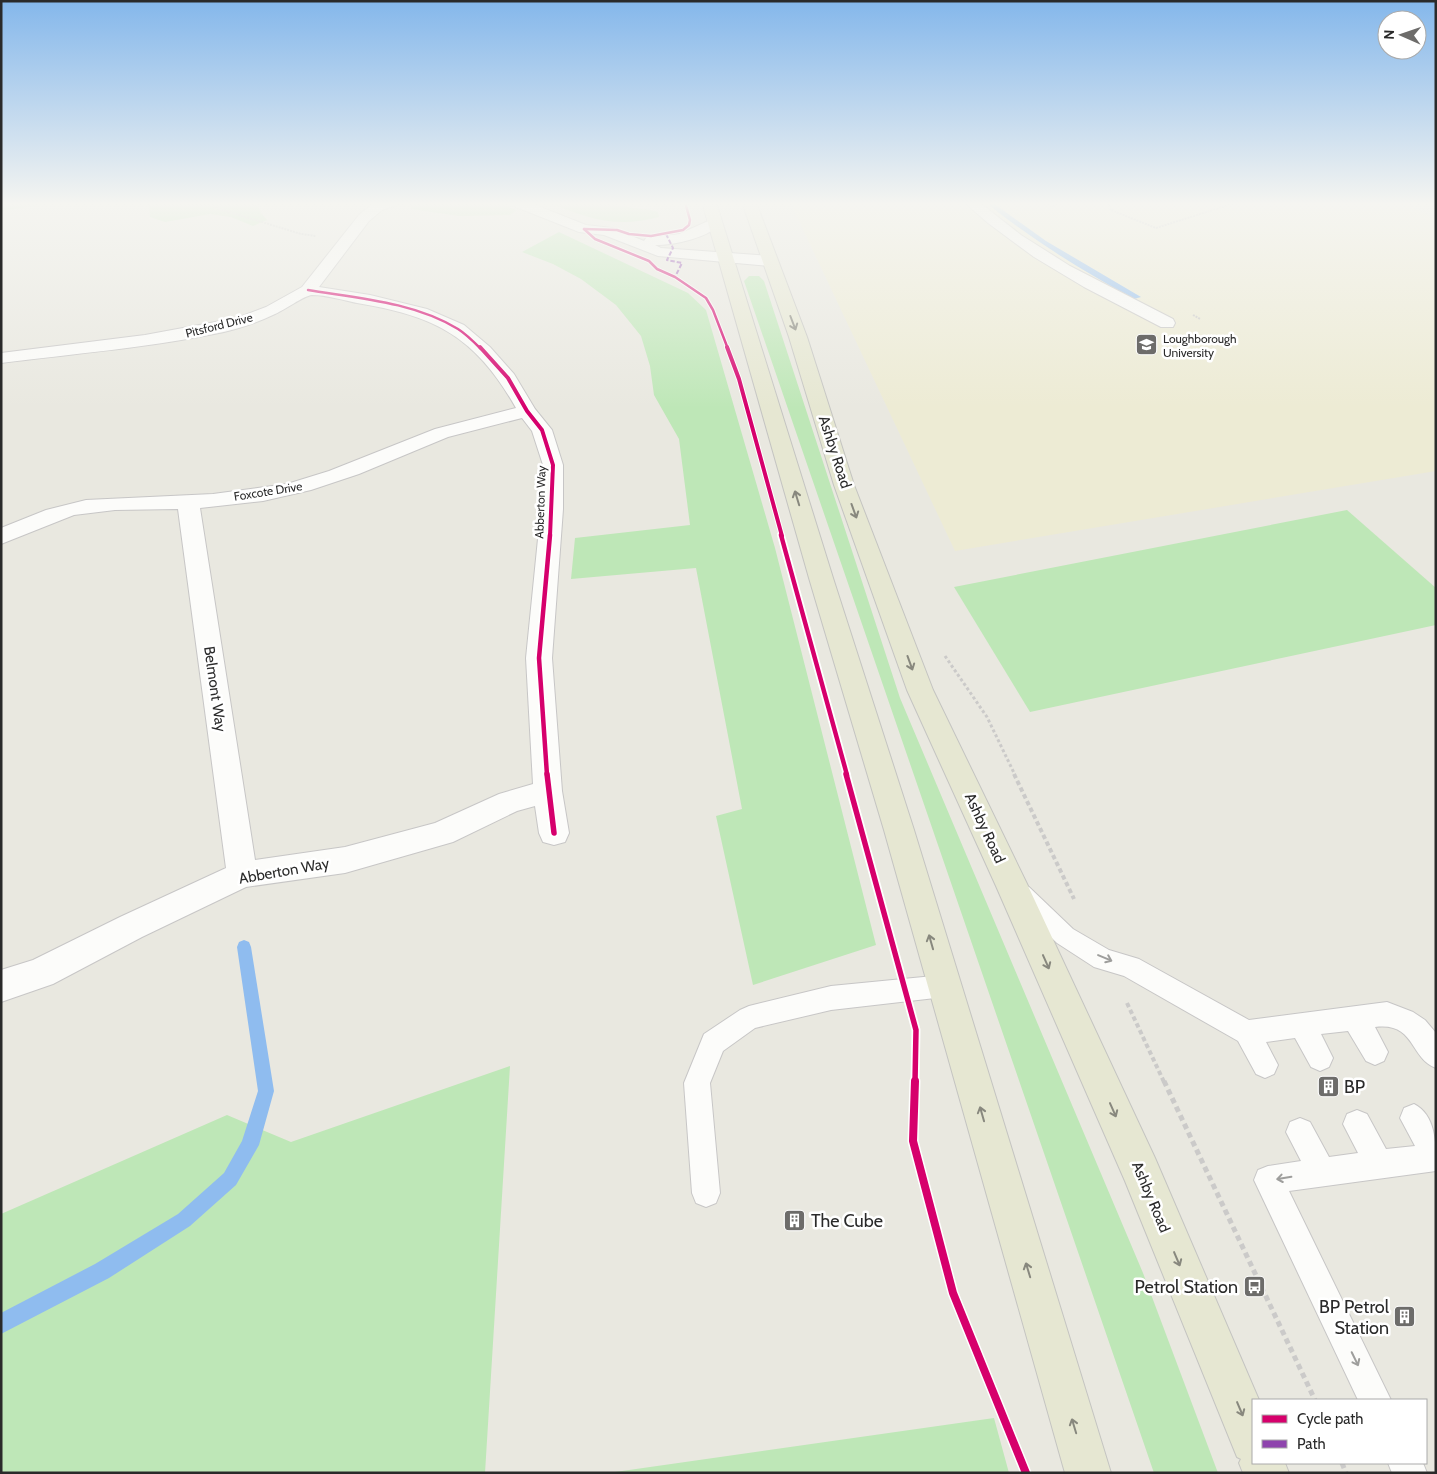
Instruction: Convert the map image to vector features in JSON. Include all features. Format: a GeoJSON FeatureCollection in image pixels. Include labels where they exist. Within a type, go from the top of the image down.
{"type":"FeatureCollection","features":[{"type":"Feature","properties":{"kind":"main road"},"geometry":{"type":"LineString","coordinates":[[723,271],[944,986],[1088,1473]]}},
{"type":"Feature","properties":{"kind":"main road","name":"Ashby Road"},"geometry":{"type":"LineString","coordinates":[[774,271],[798,336],[844,484],[920,690],[1012,886],[1141,1172],[1252,1439]]}},
{"type":"Feature","properties":{"kind":"street","name":"Pitsford Drive"},"geometry":{"type":"LineString","coordinates":[[1,358],[145,340],[214,329],[243,322],[272,310],[308,290],[323,271]]}},
{"type":"Feature","properties":{"kind":"street"},"geometry":{"type":"LineString","coordinates":[[1067,271],[1092,286],[1167,323]]}},
{"type":"Feature","properties":{"kind":"street"},"geometry":{"type":"LineString","coordinates":[[1076,291],[1092,286]]}},
{"type":"Feature","properties":{"kind":"street","name":"Abberton Way"},"geometry":{"type":"LineString","coordinates":[[308,290],[370,300],[421,312],[458,329],[484,351],[508,378],[527,411],[542,430],[554,465],[540,658],[548,791],[554,833]]}},
{"type":"Feature","properties":{"kind":"street","name":"Foxcote Drive"},"geometry":{"type":"LineString","coordinates":[[1,537],[29,524],[72,509],[119,503],[188,502],[285,490],[325,481],[415,442],[527,411]]}},
{"type":"Feature","properties":{"kind":"street","name":"Belmont Way"},"geometry":{"type":"LineString","coordinates":[[188,502],[242,875]]}},
{"type":"Feature","properties":{"kind":"street","name":"Abberton Way"},"geometry":{"type":"LineString","coordinates":[[1,986],[41,973],[131,927],[242,875],[346,860],[442,833],[509,802],[548,791]]}},
{"type":"Feature","properties":{"kind":"lane"},"geometry":{"type":"LineString","coordinates":[[1012,886],[1065,936],[1103,959],[1130,967],[1247,1032],[1265,1065]]}},
{"type":"Feature","properties":{"kind":"lane"},"geometry":{"type":"LineString","coordinates":[[706,1193],[697,1083],[713,1043],[750,1018],[758,1016],[831,998],[944,986]]}},
{"type":"Feature","properties":{"kind":"lane"},"geometry":{"type":"LineString","coordinates":[[1247,1032],[1387,1014],[1402,1017],[1415,1026],[1436,1056]]}},
{"type":"Feature","properties":{"kind":"lane"},"geometry":{"type":"LineString","coordinates":[[1354,1017],[1374,1052]]}},
{"type":"Feature","properties":{"kind":"lane"},"geometry":{"type":"LineString","coordinates":[[1302,1025],[1320,1058]]}},
{"type":"Feature","properties":{"kind":"lane"},"geometry":{"type":"LineString","coordinates":[[1375,1399],[1268,1180],[1436,1155],[1414,1118]]}},
{"type":"Feature","properties":{"kind":"lane"},"geometry":{"type":"LineString","coordinates":[[1357,1124],[1380,1164]]}},
{"type":"Feature","properties":{"kind":"lane"},"geometry":{"type":"LineString","coordinates":[[1300,1132],[1322,1172]]}},
{"type":"Feature","properties":{"kind":"path"},"geometry":{"type":"LineString","coordinates":[[944,655],[987,717],[1103,959],[1133,1014],[1315,1399]]}},
{"type":"Feature","properties":{"kind":"shaded area","name":"Loughborough University"},"geometry":{"type":"Polygon","coordinates":[[[823,271],[1436,271],[1436,471],[955,551],[823,271]]]}},
{"type":"Feature","properties":{"kind":"green space"},"geometry":{"type":"Polygon","coordinates":[[[566,271],[641,271],[688,293],[706,310],[775,548],[876,945],[753,985],[716,816],[742,809],[696,568],[571,579],[575,538],[690,525],[679,439],[654,395],[650,366],[641,336],[616,305],[581,279],[566,271]]]}},
{"type":"Feature","properties":{"kind":"green space"},"geometry":{"type":"Polygon","coordinates":[[[749,276],[759,276],[764,281],[900,698],[1143,1273],[1218,1473],[1154,1473],[744,281],[749,276]]]}},
{"type":"Feature","properties":{"kind":"green space"},"geometry":{"type":"Polygon","coordinates":[[[1347,510],[1436,588],[1436,625],[1030,712],[954,587],[1347,510]]]}},
{"type":"Feature","properties":{"kind":"green space"},"geometry":{"type":"Polygon","coordinates":[[[510,1066],[485,1473],[1,1473],[1,1214],[227,1115],[291,1142],[510,1066]]]}},
{"type":"Feature","properties":{"kind":"green space"},"geometry":{"type":"Polygon","coordinates":[[[994,1418],[1009,1473],[608,1473],[994,1418]]]}},
{"type":"Feature","properties":{"kind":"waterway"},"geometry":{"type":"LineString","coordinates":[[1090,271],[1137,297]]}},
{"type":"Feature","properties":{"kind":"waterway"},"geometry":{"type":"LineString","coordinates":[[1,1324],[102,1271],[184,1220],[230,1179],[250,1145],[266,1091],[244,947]]}},
{"type":"Feature","properties":{"kind":"marked path"},"geometry":{"type":"LineString","coordinates":[[675,277],[678,271]]}},
{"type":"Feature","properties":{"kind":"cycle path"},"geometry":{"type":"LineString","coordinates":[[661,271],[675,277],[706,298],[713,310],[739,379],[916,1030],[913,1141],[953,1293],[1026,1473]]}},
{"type":"Feature","properties":{"kind":"cycle path"},"geometry":{"type":"LineString","coordinates":[[308,290],[370,300],[421,312],[458,329],[484,351],[508,378],[527,411],[542,430],[553,465],[552,509],[539,658],[548,791],[554,833]]}},
{"type":"Feature","properties":{"kind":"place","name":"Loughborough University"},"geometry":{"type":"Point","coordinates":[1147,345]}},
{"type":"Feature","properties":{"kind":"place","name":"BP"},"geometry":{"type":"Point","coordinates":[1328,1087]}},
{"type":"Feature","properties":{"kind":"place","name":"The Cube"},"geometry":{"type":"Point","coordinates":[795,1221]}},
{"type":"Feature","properties":{"kind":"place","name":"Petrol Station"},"geometry":{"type":"Point","coordinates":[1254,1287]}},
{"type":"Feature","properties":{"kind":"place","name":"BP Petrol Station"},"geometry":{"type":"Point","coordinates":[1405,1317]}}]}
